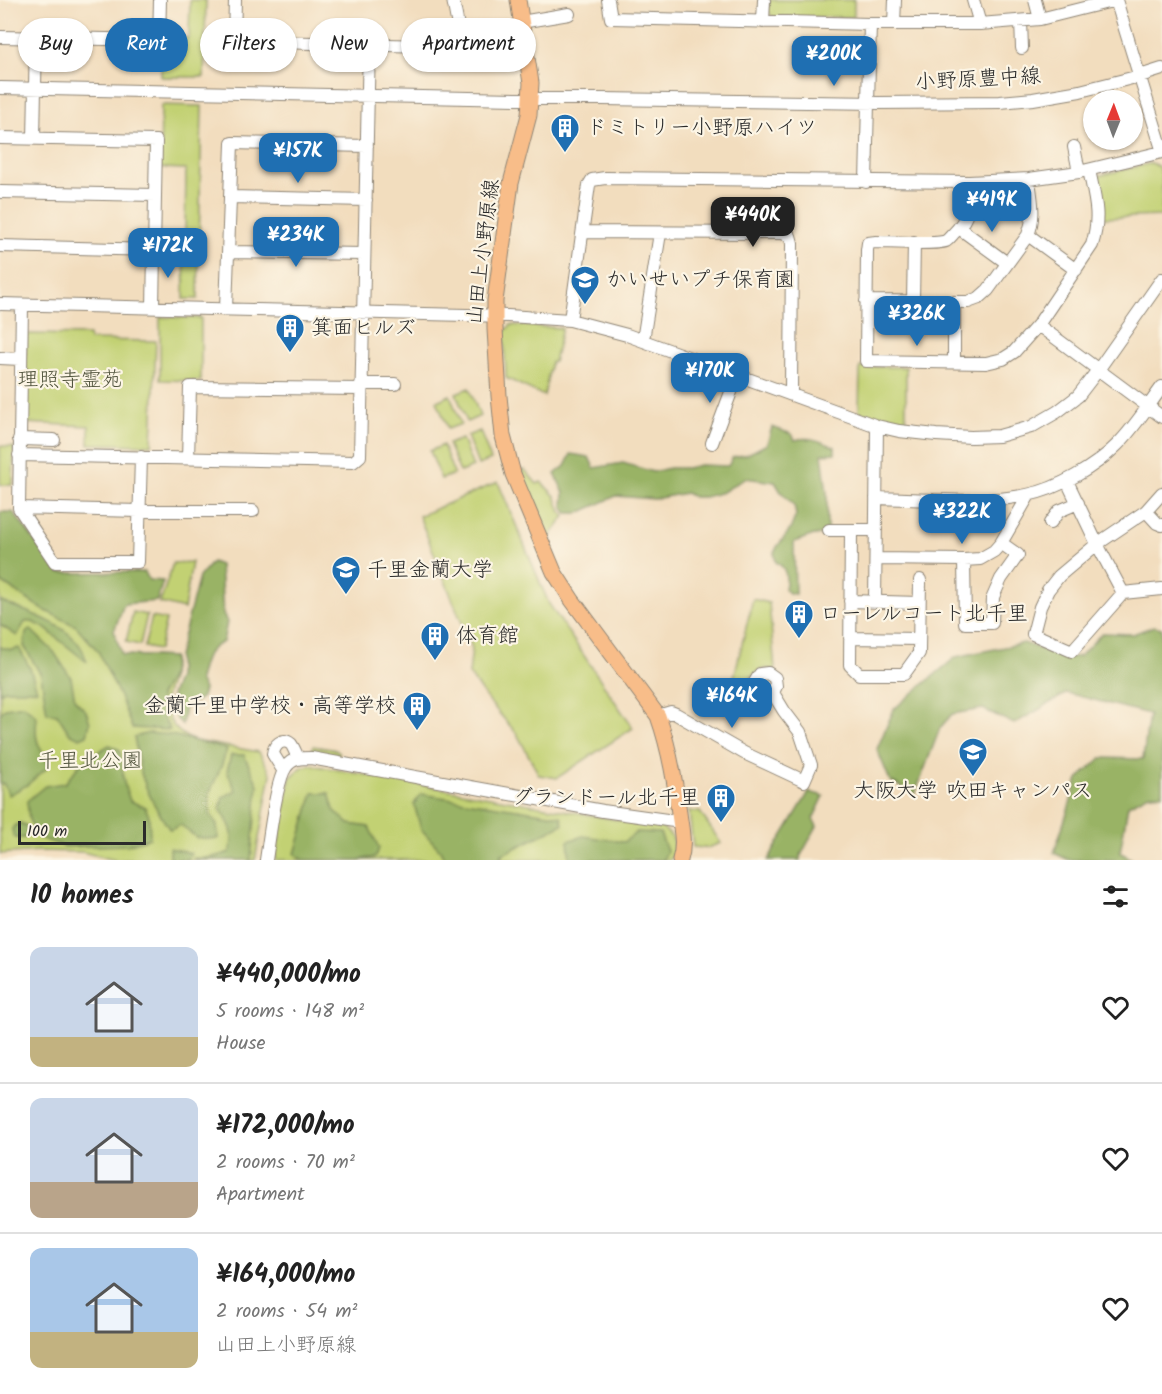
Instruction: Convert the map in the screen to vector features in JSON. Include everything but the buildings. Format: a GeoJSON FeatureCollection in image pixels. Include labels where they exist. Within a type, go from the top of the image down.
{"type":"FeatureCollection","features":[{"type":"Feature","properties":{"kind":"main road","name":"山田上小野原線"},"geometry":{"type":"LineString","coordinates":[[518,0],[520,18]]}},
{"type":"Feature","properties":{"kind":"main road","name":"山田上小野原線"},"geometry":{"type":"LineString","coordinates":[[529,72],[531,83],[529,115],[512,183],[495,301],[494,315],[503,436],[513,474],[554,572],[658,716],[671,763],[681,822],[683,850],[680,860]]}},
{"type":"Feature","properties":{"kind":"street"},"geometry":{"type":"LineString","coordinates":[[93,38],[159,40],[160,0]]}},
{"type":"Feature","properties":{"kind":"street"},"geometry":{"type":"LineString","coordinates":[[235,0],[234,41],[309,43]]}},
{"type":"Feature","properties":{"kind":"street"},"geometry":{"type":"LineString","coordinates":[[389,45],[462,47],[453,0]]}},
{"type":"Feature","properties":{"kind":"street"},"geometry":{"type":"LineString","coordinates":[[570,321],[589,185],[592,180],[625,178],[969,182],[1084,171],[1162,150],[1116,0],[1040,19],[1021,21],[980,24],[870,24],[610,18],[608,0]]}},
{"type":"Feature","properties":{"kind":"street"},"geometry":{"type":"LineString","coordinates":[[763,22],[764,0]]}},
{"type":"Feature","properties":{"kind":"street"},"geometry":{"type":"LineString","coordinates":[[894,24],[895,0]]}},
{"type":"Feature","properties":{"kind":"street"},"geometry":{"type":"LineString","coordinates":[[973,0],[980,24]]}},
{"type":"Feature","properties":{"kind":"street"},"geometry":{"type":"LineString","coordinates":[[1035,0],[1040,19]]}},
{"type":"Feature","properties":{"kind":"street"},"geometry":{"type":"LineString","coordinates":[[536,20],[569,14]]}},
{"type":"Feature","properties":{"kind":"street"},"geometry":{"type":"LineString","coordinates":[[1021,21],[1022,48]]}},
{"type":"Feature","properties":{"kind":"street"},"geometry":{"type":"LineString","coordinates":[[866,182],[870,24]]}},
{"type":"Feature","properties":{"kind":"street"},"geometry":{"type":"LineString","coordinates":[[0,37],[18,37]]}},
{"type":"Feature","properties":{"kind":"street","name":"小野原豊中線"},"geometry":{"type":"LineString","coordinates":[[0,88],[530,99],[868,103],[1000,102],[1080,91],[1162,69]]}},
{"type":"Feature","properties":{"kind":"street"},"geometry":{"type":"LineString","coordinates":[[34,139],[35,72]]}},
{"type":"Feature","properties":{"kind":"street"},"geometry":{"type":"LineString","coordinates":[[19,455],[353,462],[360,456],[368,72]]}},
{"type":"Feature","properties":{"kind":"street"},"geometry":{"type":"LineString","coordinates":[[0,138],[156,141],[153,308]]}},
{"type":"Feature","properties":{"kind":"street"},"geometry":{"type":"LineString","coordinates":[[226,309],[232,143],[367,146]]}},
{"type":"Feature","properties":{"kind":"street"},"geometry":{"type":"LineString","coordinates":[[969,182],[970,205],[967,216],[946,241],[868,243],[866,361],[986,363],[1003,359],[1014,352],[1038,325],[1076,270],[1092,245],[1097,231],[1097,216],[1084,171],[1074,147]]}},
{"type":"Feature","properties":{"kind":"street"},"geometry":{"type":"LineString","coordinates":[[866,301],[968,302],[979,298],[988,290],[1028,235],[1033,222],[1029,178]]}},
{"type":"Feature","properties":{"kind":"street"},"geometry":{"type":"LineString","coordinates":[[0,192],[155,195]]}},
{"type":"Feature","properties":{"kind":"street"},"geometry":{"type":"LineString","coordinates":[[231,197],[366,200]]}},
{"type":"Feature","properties":{"kind":"street"},"geometry":{"type":"LineString","coordinates":[[959,228],[1007,263]]}},
{"type":"Feature","properties":{"kind":"street"},"geometry":{"type":"LineString","coordinates":[[583,232],[782,233],[790,236],[792,243],[791,394]]}},
{"type":"Feature","properties":{"kind":"street"},"geometry":{"type":"LineString","coordinates":[[641,339],[644,334],[660,233]]}},
{"type":"Feature","properties":{"kind":"street"},"geometry":{"type":"LineString","coordinates":[[1028,235],[1076,270]]}},
{"type":"Feature","properties":{"kind":"street"},"geometry":{"type":"LineString","coordinates":[[913,302],[914,242]]}},
{"type":"Feature","properties":{"kind":"street"},"geometry":{"type":"LineString","coordinates":[[0,246],[154,250]]}},
{"type":"Feature","properties":{"kind":"street"},"geometry":{"type":"LineString","coordinates":[[229,252],[364,254]]}},
{"type":"Feature","properties":{"kind":"street"},"geometry":{"type":"LineString","coordinates":[[0,304],[494,315],[570,321],[641,339],[877,426],[899,431],[971,437],[999,436],[1031,427],[1078,396],[1162,279]]}},
{"type":"Feature","properties":{"kind":"street"},"geometry":{"type":"LineString","coordinates":[[954,302],[954,362]]}},
{"type":"Feature","properties":{"kind":"street"},"geometry":{"type":"LineString","coordinates":[[22,305],[19,508],[55,562],[138,562],[141,457]]}},
{"type":"Feature","properties":{"kind":"street"},"geometry":{"type":"LineString","coordinates":[[1038,325],[1162,417]]}},
{"type":"Feature","properties":{"kind":"street"},"geometry":{"type":"LineString","coordinates":[[0,358],[20,359]]}},
{"type":"Feature","properties":{"kind":"street"},"geometry":{"type":"LineString","coordinates":[[712,443],[737,376]]}},
{"type":"Feature","properties":{"kind":"street"},"geometry":{"type":"LineString","coordinates":[[188,458],[190,387],[361,387],[395,384]]}},
{"type":"Feature","properties":{"kind":"street"},"geometry":{"type":"LineString","coordinates":[[876,498],[982,500],[1029,495],[1067,481],[1118,444],[1162,387]]}},
{"type":"Feature","properties":{"kind":"street"},"geometry":{"type":"LineString","coordinates":[[875,602],[877,426]]}},
{"type":"Feature","properties":{"kind":"street"},"geometry":{"type":"LineString","coordinates":[[20,439],[54,440]]}},
{"type":"Feature","properties":{"kind":"street"},"geometry":{"type":"LineString","coordinates":[[1067,481],[1123,593]]}},
{"type":"Feature","properties":{"kind":"street"},"geometry":{"type":"LineString","coordinates":[[1162,493],[1146,511],[1097,544],[1059,576],[1048,590],[1040,607],[1033,634],[1072,651],[1123,593],[1162,589]]}},
{"type":"Feature","properties":{"kind":"street"},"geometry":{"type":"LineString","coordinates":[[876,559],[964,560],[980,558],[1001,543],[1029,495]]}},
{"type":"Feature","properties":{"kind":"street"},"geometry":{"type":"LineString","coordinates":[[1050,523],[1059,511],[1078,503]]}},
{"type":"Feature","properties":{"kind":"street"},"geometry":{"type":"LineString","coordinates":[[19,508],[253,511]]}},
{"type":"Feature","properties":{"kind":"street"},"geometry":{"type":"LineString","coordinates":[[1146,511],[1162,525]]}},
{"type":"Feature","properties":{"kind":"street"},"geometry":{"type":"LineString","coordinates":[[829,530],[876,530]]}},
{"type":"Feature","properties":{"kind":"street"},"geometry":{"type":"LineString","coordinates":[[850,530],[850,665],[859,674],[904,674],[919,653],[920,580]]}},
{"type":"Feature","properties":{"kind":"street"},"geometry":{"type":"LineString","coordinates":[[964,560],[965,623],[992,623],[993,597],[1000,579],[1018,555],[1001,543]]}},
{"type":"Feature","properties":{"kind":"street"},"geometry":{"type":"LineString","coordinates":[[850,601],[919,603]]}},
{"type":"Feature","properties":{"kind":"street"},"geometry":{"type":"LineString","coordinates":[[850,638],[919,639]]}},
{"type":"Feature","properties":{"kind":"street"},"geometry":{"type":"LineString","coordinates":[[658,716],[671,712],[676,714],[744,753],[804,781],[811,765],[800,732],[773,693]]}},
{"type":"Feature","properties":{"kind":"street"},"geometry":{"type":"LineString","coordinates":[[283,770],[273,754],[274,747],[279,743],[286,742],[292,745],[298,758]]}},
{"type":"Feature","properties":{"kind":"street"},"geometry":{"type":"LineString","coordinates":[[266,860],[279,782],[283,770],[298,758],[311,758],[603,811],[681,822]]}},
{"type":"Feature","properties":{"kind":"green space"},"geometry":{"type":"Polygon","coordinates":[[[190,0],[206,0],[206,18],[200,18],[200,72],[204,72],[204,77],[161,77],[161,72],[188,72],[190,0]]]}},
{"type":"Feature","properties":{"kind":"green space"},"geometry":{"type":"Polygon","coordinates":[[[769,0],[854,0],[854,17],[773,17],[768,12],[769,0]]]}},
{"type":"Feature","properties":{"kind":"green space"},"geometry":{"type":"Polygon","coordinates":[[[161,105],[202,106],[198,299],[184,299],[186,169],[160,168],[161,105]]]}},
{"type":"Feature","properties":{"kind":"green space"},"geometry":{"type":"Polygon","coordinates":[[[1152,163],[1159,167],[1162,176],[1162,216],[1102,218],[1096,180],[1098,176],[1152,163]]]}},
{"type":"Feature","properties":{"kind":"green space"},"geometry":{"type":"Polygon","coordinates":[[[160,317],[201,318],[201,381],[160,380],[160,317]]]}},
{"type":"Feature","properties":{"kind":"green space"},"geometry":{"type":"Polygon","coordinates":[[[511,325],[562,328],[554,362],[551,362],[544,396],[506,378],[504,332],[511,325]]]}},
{"type":"Feature","properties":{"kind":"green space","name":"理照寺霊苑"},"geometry":{"type":"Polygon","coordinates":[[[26,334],[89,335],[89,340],[156,341],[152,445],[89,444],[89,426],[23,423],[26,334]]]}},
{"type":"Feature","properties":{"kind":"green space"},"geometry":{"type":"Polygon","coordinates":[[[860,367],[906,367],[906,423],[859,412],[860,367]]]}},
{"type":"Feature","properties":{"kind":"green space"},"geometry":{"type":"Polygon","coordinates":[[[469,388],[480,416],[467,422],[456,393],[469,388]]]}},
{"type":"Feature","properties":{"kind":"green space"},"geometry":{"type":"Polygon","coordinates":[[[450,395],[461,424],[448,429],[437,401],[450,395]]]}},
{"type":"Feature","properties":{"kind":"green space"},"geometry":{"type":"Polygon","coordinates":[[[772,427],[792,434],[795,440],[811,439],[835,447],[835,453],[822,454],[827,493],[827,535],[814,535],[794,542],[795,594],[785,589],[785,574],[776,562],[774,553],[790,530],[796,515],[794,505],[775,482],[745,478],[723,492],[705,497],[693,497],[686,493],[654,499],[616,496],[579,513],[567,513],[563,506],[564,493],[555,474],[565,466],[571,454],[589,457],[594,468],[623,463],[653,472],[700,465],[728,466],[733,457],[748,454],[767,444],[772,427]]]}},
{"type":"Feature","properties":{"kind":"green space"},"geometry":{"type":"Polygon","coordinates":[[[480,431],[491,460],[478,465],[467,436],[480,431]]]}},
{"type":"Feature","properties":{"kind":"green space"},"geometry":{"type":"Polygon","coordinates":[[[462,439],[473,467],[460,472],[448,444],[462,439]]]}},
{"type":"Feature","properties":{"kind":"green space"},"geometry":{"type":"Polygon","coordinates":[[[443,445],[454,474],[441,479],[430,451],[443,445]]]}},
{"type":"Feature","properties":{"kind":"green space"},"geometry":{"type":"Polygon","coordinates":[[[0,446],[14,447],[13,485],[0,485],[0,446]]]}},
{"type":"Feature","properties":{"kind":"green space"},"geometry":{"type":"Polygon","coordinates":[[[521,470],[525,470],[537,484],[541,482],[555,496],[565,516],[548,539],[521,470]]]}},
{"type":"Feature","properties":{"kind":"green space"},"geometry":{"type":"Polygon","coordinates":[[[498,482],[549,604],[633,728],[557,778],[539,775],[517,734],[469,674],[472,648],[419,516],[498,482]]]}},
{"type":"Feature","properties":{"kind":"green space"},"geometry":{"type":"Polygon","coordinates":[[[0,512],[13,512],[59,573],[145,572],[149,580],[163,581],[157,601],[124,604],[114,631],[122,655],[173,657],[172,674],[160,696],[163,717],[170,730],[132,728],[98,651],[76,626],[42,609],[1,582],[0,512]]]}},
{"type":"Feature","properties":{"kind":"green space","name":"千里北公園"},"geometry":{"type":"Polygon","coordinates":[[[0,550],[114,631],[122,655],[173,657],[172,676],[165,699],[167,713],[173,725],[183,735],[196,741],[259,752],[271,774],[255,860],[115,860],[82,852],[39,851],[0,854],[0,550]]]}},
{"type":"Feature","properties":{"kind":"green space"},"geometry":{"type":"Polygon","coordinates":[[[192,562],[184,609],[160,603],[173,563],[192,562]]]}},
{"type":"Feature","properties":{"kind":"green space"},"geometry":{"type":"Polygon","coordinates":[[[212,562],[220,565],[223,614],[227,622],[223,642],[212,649],[204,663],[199,680],[204,689],[202,697],[195,702],[186,701],[182,725],[172,708],[171,695],[178,677],[178,657],[199,577],[212,562]]]}},
{"type":"Feature","properties":{"kind":"green space"},"geometry":{"type":"Polygon","coordinates":[[[753,599],[769,603],[775,670],[762,669],[757,672],[751,677],[750,686],[733,681],[753,599]]]}},
{"type":"Feature","properties":{"kind":"green space"},"geometry":{"type":"Polygon","coordinates":[[[0,601],[45,619],[67,632],[82,649],[87,662],[43,627],[32,622],[25,622],[17,636],[0,625],[0,601]]]}},
{"type":"Feature","properties":{"kind":"green space"},"geometry":{"type":"Polygon","coordinates":[[[133,612],[147,615],[140,645],[126,642],[133,612]]]}},
{"type":"Feature","properties":{"kind":"green space"},"geometry":{"type":"Polygon","coordinates":[[[152,617],[166,620],[159,650],[144,647],[152,617]]]}},
{"type":"Feature","properties":{"kind":"green space"},"geometry":{"type":"Polygon","coordinates":[[[1154,626],[1162,628],[1162,794],[1149,794],[1128,805],[1120,852],[1133,860],[1069,860],[1054,853],[1078,779],[1101,758],[1143,759],[1149,714],[1067,693],[1014,724],[983,709],[952,714],[940,728],[915,794],[890,781],[877,749],[894,709],[956,657],[1024,643],[1065,658],[1080,656],[1102,633],[1133,634],[1154,626]]]}},
{"type":"Feature","properties":{"kind":"green space"},"geometry":{"type":"Polygon","coordinates":[[[30,629],[54,652],[71,678],[75,700],[86,711],[90,723],[87,735],[80,738],[69,733],[57,714],[47,713],[41,675],[24,646],[26,633],[30,629]]]}},
{"type":"Feature","properties":{"kind":"green space"},"geometry":{"type":"Polygon","coordinates":[[[0,647],[11,650],[19,648],[30,668],[37,690],[5,690],[0,693],[0,647]]]}},
{"type":"Feature","properties":{"kind":"green space"},"geometry":{"type":"Polygon","coordinates":[[[24,705],[37,717],[37,738],[40,748],[47,757],[47,768],[27,785],[9,795],[3,783],[0,784],[0,714],[5,708],[24,705]]]}},
{"type":"Feature","properties":{"kind":"green space"},"geometry":{"type":"Polygon","coordinates":[[[149,733],[172,735],[227,749],[209,794],[210,814],[217,825],[218,839],[197,838],[181,825],[170,830],[166,824],[141,774],[134,737],[149,733]]]}},
{"type":"Feature","properties":{"kind":"green space"},"geometry":{"type":"Polygon","coordinates":[[[109,745],[120,750],[124,783],[130,801],[145,807],[149,816],[150,838],[127,845],[66,847],[39,838],[29,820],[27,801],[45,786],[65,783],[81,763],[109,745]]]}},
{"type":"Feature","properties":{"kind":"green space"},"geometry":{"type":"Polygon","coordinates":[[[313,746],[337,750],[340,753],[337,755],[314,751],[313,746]]]}},
{"type":"Feature","properties":{"kind":"green space"},"geometry":{"type":"Polygon","coordinates":[[[231,755],[244,755],[258,785],[251,860],[196,860],[194,858],[213,857],[230,852],[231,829],[220,809],[223,797],[236,791],[227,771],[231,755]]]}},
{"type":"Feature","properties":{"kind":"green space"},"geometry":{"type":"Polygon","coordinates":[[[311,765],[663,828],[673,838],[674,851],[670,860],[275,860],[290,778],[302,767],[311,765]]]}},
{"type":"Feature","properties":{"kind":"green space"},"geometry":{"type":"Polygon","coordinates":[[[809,792],[824,796],[813,819],[817,826],[800,860],[768,860],[809,792]]]}},
{"type":"Feature","properties":{"kind":"green space"},"geometry":{"type":"Polygon","coordinates":[[[313,793],[329,793],[334,810],[349,824],[369,827],[379,848],[376,857],[357,860],[304,860],[295,854],[313,793]]]}},
{"type":"Feature","properties":{"kind":"green space"},"geometry":{"type":"Polygon","coordinates":[[[421,794],[561,816],[563,824],[501,855],[502,860],[445,860],[440,850],[421,829],[414,804],[421,794]]]}},
{"type":"Feature","properties":{"kind":"green space"},"geometry":{"type":"Polygon","coordinates":[[[689,811],[700,812],[721,843],[707,848],[693,847],[689,811]]]}},
{"type":"Feature","properties":{"kind":"green space"},"geometry":{"type":"Polygon","coordinates":[[[20,823],[27,826],[29,833],[24,838],[16,838],[12,829],[20,823]]]}},
{"type":"Feature","properties":{"kind":"green space"},"geometry":{"type":"Polygon","coordinates":[[[637,832],[660,833],[667,851],[663,860],[570,860],[568,841],[583,836],[624,842],[637,832]]]}},
{"type":"Feature","properties":{"kind":"green space"},"geometry":{"type":"Polygon","coordinates":[[[170,848],[191,853],[188,859],[174,860],[170,858],[170,848]]]}},
{"type":"Feature","properties":{"kind":"place","name":"ドミトリー小野原ハイツ"},"geometry":{"type":"Point","coordinates":[565,154]}},
{"type":"Feature","properties":{"kind":"place","name":"かいせいプチ保育園"},"geometry":{"type":"Point","coordinates":[585,306]}},
{"type":"Feature","properties":{"kind":"place","name":"箕面ヒルズ"},"geometry":{"type":"Point","coordinates":[290,354]}},
{"type":"Feature","properties":{"kind":"place","name":"千里金蘭大学"},"geometry":{"type":"Point","coordinates":[346,596]}},
{"type":"Feature","properties":{"kind":"place","name":"ローレルコート北千里"},"geometry":{"type":"Point","coordinates":[799,640]}},
{"type":"Feature","properties":{"kind":"place","name":"体育館"},"geometry":{"type":"Point","coordinates":[435,662]}},
{"type":"Feature","properties":{"kind":"place","name":"金蘭千里中学校・高等学校"},"geometry":{"type":"Point","coordinates":[417,732]}},
{"type":"Feature","properties":{"kind":"place","name":"大阪大学 吹田キャンパス"},"geometry":{"type":"Point","coordinates":[973,778]}},
{"type":"Feature","properties":{"kind":"place","name":"グランドール北千里"},"geometry":{"type":"Point","coordinates":[721,824]}}]}
